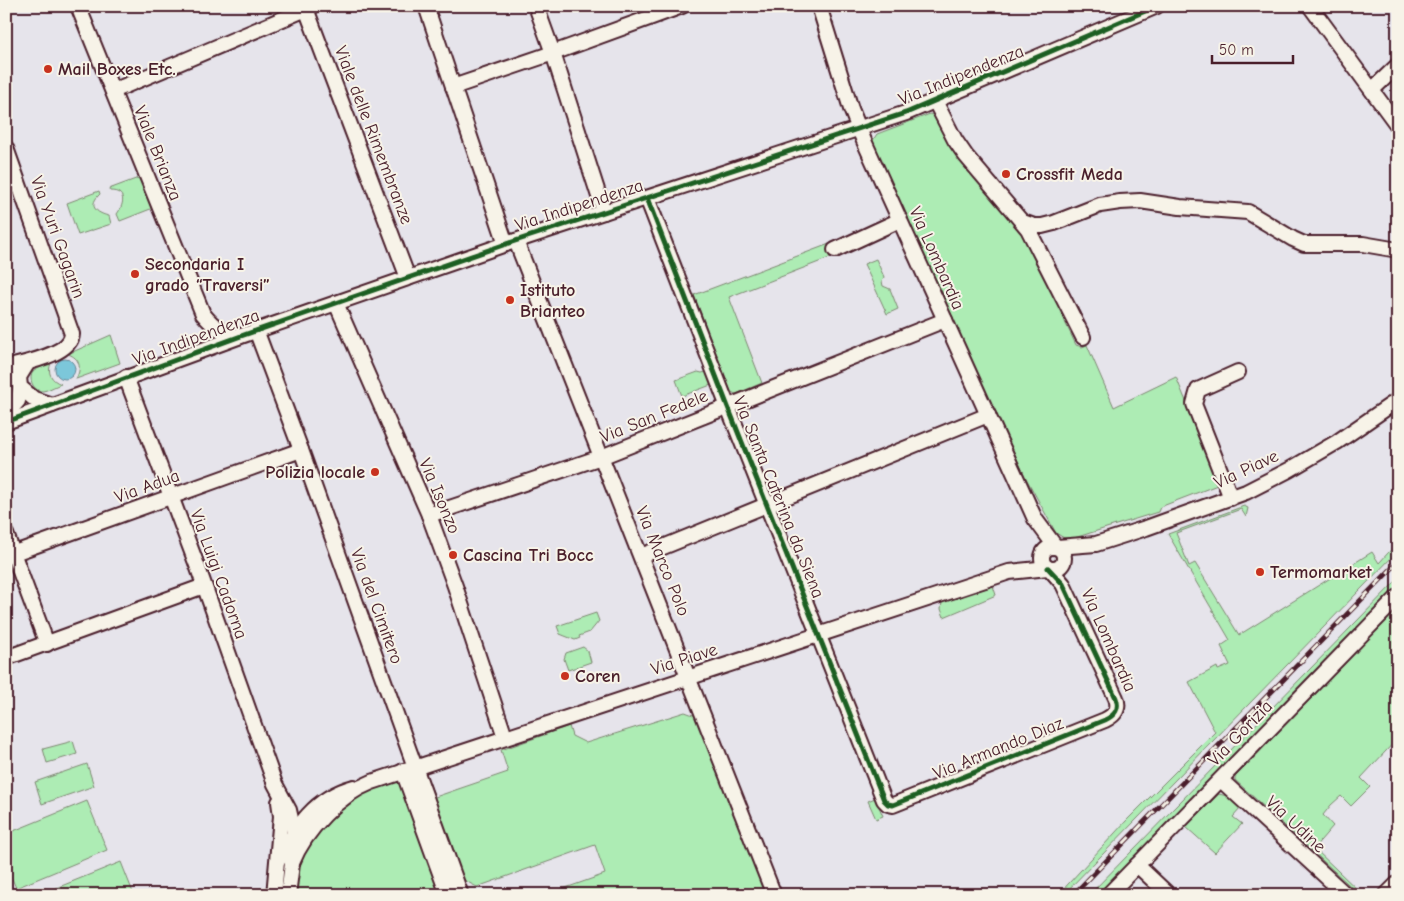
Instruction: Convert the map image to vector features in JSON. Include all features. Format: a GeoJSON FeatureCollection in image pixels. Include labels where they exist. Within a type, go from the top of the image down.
{"type":"FeatureCollection","features":[{"type":"Feature","properties":{"kind":"street","name":"Viale Brianza"},"geometry":{"type":"LineString","coordinates":[[78,6],[203,314],[208,335],[206,345],[201,350]]}},
{"type":"Feature","properties":{"kind":"street","name":"Via Marco Polo"},"geometry":{"type":"LineString","coordinates":[[426,6],[453,87],[511,242],[641,556],[774,895]]}},
{"type":"Feature","properties":{"kind":"street"},"geometry":{"type":"LineString","coordinates":[[536,6],[604,212]]}},
{"type":"Feature","properties":{"kind":"street"},"geometry":{"type":"LineString","coordinates":[[453,87],[682,6]]}},
{"type":"Feature","properties":{"kind":"street","name":"Via Lombardia"},"geometry":{"type":"LineString","coordinates":[[819,6],[851,109],[859,128],[1049,550]]}},
{"type":"Feature","properties":{"kind":"street","name":"Via Indipendenza"},"geometry":{"type":"LineString","coordinates":[[6,422],[336,302],[936,101],[1157,6]]}},
{"type":"Feature","properties":{"kind":"street"},"geometry":{"type":"LineString","coordinates":[[1310,6],[1398,126]]}},
{"type":"Feature","properties":{"kind":"street"},"geometry":{"type":"LineString","coordinates":[[113,91],[308,7]]}},
{"type":"Feature","properties":{"kind":"street","name":"Viale delle Rimembranze"},"geometry":{"type":"LineString","coordinates":[[308,7],[408,278]]}},
{"type":"Feature","properties":{"kind":"street"},"geometry":{"type":"LineString","coordinates":[[1372,90],[1398,66]]}},
{"type":"Feature","properties":{"kind":"street"},"geometry":{"type":"LineString","coordinates":[[936,101],[955,140],[966,156],[1023,222],[1034,238],[1083,337]]}},
{"type":"Feature","properties":{"kind":"street","name":"Via Yuri Gagarin"},"geometry":{"type":"LineString","coordinates":[[6,148],[71,330],[72,340],[65,347],[27,364]]}},
{"type":"Feature","properties":{"kind":"street","name":"Via Santa Caterina da Siena"},"geometry":{"type":"LineString","coordinates":[[647,198],[767,506],[884,800],[888,804]]}},
{"type":"Feature","properties":{"kind":"street"},"geometry":{"type":"LineString","coordinates":[[1023,222],[1034,226],[1042,226],[1100,205],[1140,201],[1185,208],[1248,212],[1304,244],[1363,244],[1398,250]]}},
{"type":"Feature","properties":{"kind":"street"},"geometry":{"type":"LineString","coordinates":[[835,250],[900,220]]}},
{"type":"Feature","properties":{"kind":"street","name":"Via Isonzo"},"geometry":{"type":"LineString","coordinates":[[336,302],[429,515],[455,586],[505,738]]}},
{"type":"Feature","properties":{"kind":"street","name":"Viale Brianza"},"geometry":{"type":"LineString","coordinates":[[203,314],[221,331],[232,336],[241,336]]}},
{"type":"Feature","properties":{"kind":"street","name":"Via San Fedele"},"geometry":{"type":"LineString","coordinates":[[429,515],[601,457],[945,320]]}},
{"type":"Feature","properties":{"kind":"street","name":"Via del Cimitero"},"geometry":{"type":"LineString","coordinates":[[256,330],[301,450],[408,769],[448,895]]}},
{"type":"Feature","properties":{"kind":"street"},"geometry":{"type":"LineString","coordinates":[[6,368],[27,364]]}},
{"type":"Feature","properties":{"kind":"street"},"geometry":{"type":"LineString","coordinates":[[6,414],[18,401],[19,377],[27,364]]}},
{"type":"Feature","properties":{"kind":"street"},"geometry":{"type":"LineString","coordinates":[[1231,498],[1194,404],[1198,390],[1238,372]]}},
{"type":"Feature","properties":{"kind":"street","name":"Via Luigi Cadorna"},"geometry":{"type":"LineString","coordinates":[[126,377],[278,789],[289,810],[296,843],[288,895]]}},
{"type":"Feature","properties":{"kind":"street"},"geometry":{"type":"LineString","coordinates":[[20,387],[34,399],[52,405]]}},
{"type":"Feature","properties":{"kind":"street","name":"Via Piave"},"geometry":{"type":"LineString","coordinates":[[1009,572],[1055,566],[1096,544],[1231,498],[1264,484],[1357,429],[1398,400]]}},
{"type":"Feature","properties":{"kind":"street"},"geometry":{"type":"LineString","coordinates":[[641,556],[988,415]]}},
{"type":"Feature","properties":{"kind":"street","name":"Via Adua"},"geometry":{"type":"LineString","coordinates":[[10,555],[301,450]]}},
{"type":"Feature","properties":{"kind":"street"},"geometry":{"type":"LineString","coordinates":[[6,534],[10,555],[48,644]]}},
{"type":"Feature","properties":{"kind":"street","name":"Via Piave"},"geometry":{"type":"LineString","coordinates":[[278,789],[288,802],[301,805],[309,804],[344,790],[1009,572],[1049,550],[1096,544]]}},
{"type":"Feature","properties":{"kind":"street"},"geometry":{"type":"LineString","coordinates":[[1049,550],[1063,554],[1055,566],[1042,561],[1049,550]]}},
{"type":"Feature","properties":{"kind":"street","name":"Via Lombardia"},"geometry":{"type":"LineString","coordinates":[[1055,566],[1116,698],[1118,707],[1116,712]]}},
{"type":"Feature","properties":{"kind":"street"},"geometry":{"type":"LineString","coordinates":[[6,658],[204,586]]}},
{"type":"Feature","properties":{"kind":"street","name":"Via Gorizia"},"geometry":{"type":"LineString","coordinates":[[1108,895],[1398,598]]}},
{"type":"Feature","properties":{"kind":"street","name":"Via Armando Diaz"},"geometry":{"type":"LineString","coordinates":[[888,804],[893,805],[1105,720],[1116,712]]}},
{"type":"Feature","properties":{"kind":"street","name":"Via del Cimitero"},"geometry":{"type":"LineString","coordinates":[[408,769],[461,895]]}},
{"type":"Feature","properties":{"kind":"street","name":"Via Udine"},"geometry":{"type":"LineString","coordinates":[[1220,780],[1346,895]]}},
{"type":"Feature","properties":{"kind":"street","name":"Via Piave"},"geometry":{"type":"LineString","coordinates":[[292,863],[305,840],[319,821],[349,795],[372,782]]}},
{"type":"Feature","properties":{"kind":"street","name":"Via Luigi Cadorna"},"geometry":{"type":"LineString","coordinates":[[274,895],[282,816],[278,789]]}},
{"type":"Feature","properties":{"kind":"street","name":"Via Piave"},"geometry":{"type":"LineString","coordinates":[[294,832],[305,817],[328,797]]}},
{"type":"Feature","properties":{"kind":"street","name":"Via Luigi Cadorna"},"geometry":{"type":"LineString","coordinates":[[278,861],[294,832]]}},
{"type":"Feature","properties":{"kind":"street"},"geometry":{"type":"LineString","coordinates":[[1137,865],[1169,895]]}},
{"type":"Feature","properties":{"kind":"street"},"geometry":{"type":"LineString","coordinates":[[1386,895],[1398,883]]}},
{"type":"Feature","properties":{"kind":"green space"},"geometry":{"type":"Polygon","coordinates":[[[930,114],[935,116],[1009,219],[1029,240],[1066,317],[1065,322],[1076,345],[1082,347],[1087,345],[1114,407],[1176,377],[1220,484],[1160,507],[1158,512],[1074,538],[1064,538],[1056,533],[1026,478],[997,417],[873,145],[873,140],[877,134],[930,114]]]}},
{"type":"Feature","properties":{"kind":"green space"},"geometry":{"type":"Polygon","coordinates":[[[141,177],[153,208],[120,221],[117,214],[123,202],[121,195],[109,189],[141,177]]]}},
{"type":"Feature","properties":{"kind":"green space"},"geometry":{"type":"Polygon","coordinates":[[[99,191],[100,194],[94,202],[95,208],[100,213],[109,216],[111,224],[78,235],[67,203],[99,191]]]}},
{"type":"Feature","properties":{"kind":"green space"},"geometry":{"type":"Polygon","coordinates":[[[832,243],[837,255],[729,297],[762,383],[736,394],[731,392],[694,295],[832,243]]]}},
{"type":"Feature","properties":{"kind":"green space"},"geometry":{"type":"Polygon","coordinates":[[[876,259],[884,277],[882,281],[883,286],[890,289],[898,309],[887,314],[864,264],[876,259]]]}},
{"type":"Feature","properties":{"kind":"green space"},"geometry":{"type":"Polygon","coordinates":[[[111,335],[120,363],[76,379],[79,364],[75,358],[68,354],[111,335]]]}},
{"type":"Feature","properties":{"kind":"green space"},"geometry":{"type":"Polygon","coordinates":[[[51,363],[49,370],[51,376],[61,384],[42,391],[36,389],[32,384],[33,372],[51,363]]]}},
{"type":"Feature","properties":{"kind":"green space"},"geometry":{"type":"Polygon","coordinates":[[[698,372],[706,372],[711,385],[682,396],[676,380],[698,372]]]}},
{"type":"Feature","properties":{"kind":"green space"},"geometry":{"type":"Polygon","coordinates":[[[1244,506],[1248,508],[1246,517],[1241,509],[1176,533],[1189,566],[1195,563],[1239,635],[1372,552],[1379,563],[1398,542],[1398,551],[1063,895],[1058,895],[1126,821],[1215,732],[1189,682],[1217,667],[1218,670],[1230,665],[1221,646],[1230,640],[1168,534],[1244,506]]]}},
{"type":"Feature","properties":{"kind":"green space"},"geometry":{"type":"Polygon","coordinates":[[[1398,579],[1398,588],[1381,603],[1199,792],[1098,895],[1089,895],[1398,579]]]}},
{"type":"Feature","properties":{"kind":"green space"},"geometry":{"type":"Polygon","coordinates":[[[993,586],[996,595],[944,617],[941,609],[942,602],[993,586]]]}},
{"type":"Feature","properties":{"kind":"green space"},"geometry":{"type":"Polygon","coordinates":[[[1398,609],[1398,738],[1361,778],[1370,787],[1351,806],[1341,796],[1323,815],[1333,826],[1314,848],[1363,895],[1360,895],[1235,780],[1235,777],[1398,609]]]}},
{"type":"Feature","properties":{"kind":"green space"},"geometry":{"type":"Polygon","coordinates":[[[596,613],[599,621],[590,632],[579,636],[580,638],[575,640],[560,634],[557,626],[596,613]]]}},
{"type":"Feature","properties":{"kind":"green space"},"geometry":{"type":"Polygon","coordinates":[[[583,647],[588,651],[591,662],[568,670],[564,659],[566,653],[583,647]]]}},
{"type":"Feature","properties":{"kind":"green space"},"geometry":{"type":"Polygon","coordinates":[[[685,712],[696,716],[766,895],[546,895],[605,874],[595,845],[477,887],[460,878],[423,781],[426,775],[435,797],[508,772],[501,750],[569,726],[572,736],[586,743],[685,712]]]}},
{"type":"Feature","properties":{"kind":"green space"},"geometry":{"type":"Polygon","coordinates":[[[73,741],[77,754],[47,763],[43,749],[73,741]]]}},
{"type":"Feature","properties":{"kind":"green space"},"geometry":{"type":"Polygon","coordinates":[[[87,764],[94,786],[42,804],[35,782],[87,764]]]}},
{"type":"Feature","properties":{"kind":"green space"},"geometry":{"type":"Polygon","coordinates":[[[393,782],[400,783],[441,888],[439,893],[433,895],[294,895],[298,865],[309,842],[338,809],[360,795],[393,782]]]}},
{"type":"Feature","properties":{"kind":"green space"},"geometry":{"type":"Polygon","coordinates":[[[1219,794],[1227,796],[1241,808],[1233,817],[1242,824],[1215,853],[1186,827],[1219,794]]]}},
{"type":"Feature","properties":{"kind":"green space"},"geometry":{"type":"Polygon","coordinates":[[[875,798],[883,816],[876,819],[868,801],[875,798]]]}},
{"type":"Feature","properties":{"kind":"green space"},"geometry":{"type":"Polygon","coordinates":[[[87,801],[107,850],[16,888],[6,865],[6,834],[87,801]]]}},
{"type":"Feature","properties":{"kind":"green space"},"geometry":{"type":"Polygon","coordinates":[[[121,862],[134,895],[39,895],[121,862]]]}},
{"type":"Feature","properties":{"kind":"water"},"geometry":{"type":"Polygon","coordinates":[[[65,359],[72,362],[75,369],[72,376],[65,379],[58,376],[55,369],[58,362],[65,359]]]}},
{"type":"Feature","properties":{"kind":"railway"},"geometry":{"type":"LineString","coordinates":[[1073,895],[1398,562]]}},
{"type":"Feature","properties":{"kind":"cycle path"},"geometry":{"type":"LineString","coordinates":[[6,422],[241,336],[506,244],[906,113],[1157,6]]}},
{"type":"Feature","properties":{"kind":"cycle path"},"geometry":{"type":"LineString","coordinates":[[647,198],[884,800],[888,804],[893,805],[1105,720],[1116,711],[1116,698],[1063,584],[1048,568]]}},
{"type":"Feature","properties":{"kind":"place","name":"Mail Boxes Etc."},"geometry":{"type":"Point","coordinates":[48,69]}},
{"type":"Feature","properties":{"kind":"place","name":"Crossfit Meda"},"geometry":{"type":"Point","coordinates":[1006,174]}},
{"type":"Feature","properties":{"kind":"place","name":"Secondaria I grado “Traversi”"},"geometry":{"type":"Point","coordinates":[135,274]}},
{"type":"Feature","properties":{"kind":"place","name":"Istituto Brianteo"},"geometry":{"type":"Point","coordinates":[510,300]}},
{"type":"Feature","properties":{"kind":"place","name":"Polizia locale"},"geometry":{"type":"Point","coordinates":[375,472]}},
{"type":"Feature","properties":{"kind":"place","name":"Cascina Tri Bocc"},"geometry":{"type":"Point","coordinates":[453,555]}},
{"type":"Feature","properties":{"kind":"place","name":"Termomarket"},"geometry":{"type":"Point","coordinates":[1260,572]}},
{"type":"Feature","properties":{"kind":"place","name":"Coren"},"geometry":{"type":"Point","coordinates":[565,676]}}]}
